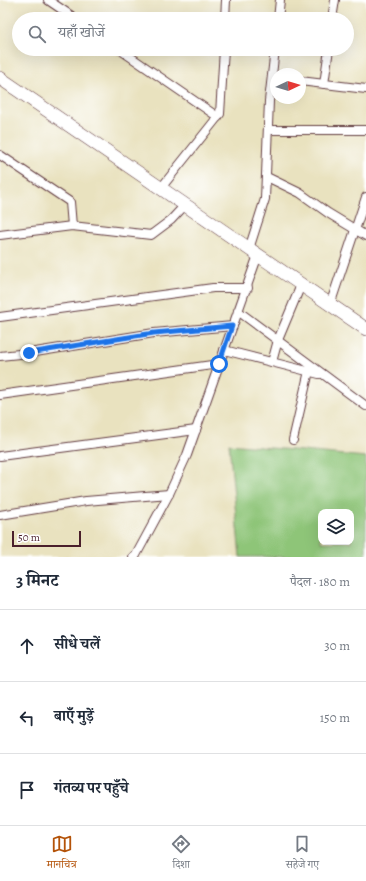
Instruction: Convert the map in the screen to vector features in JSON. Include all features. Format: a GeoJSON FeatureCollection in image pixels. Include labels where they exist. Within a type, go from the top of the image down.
{"type":"FeatureCollection","features":[{"type":"Feature","properties":{"kind":"main road"},"geometry":{"type":"LineString","coordinates":[[0,78],[366,329]]}},
{"type":"Feature","properties":{"kind":"street"},"geometry":{"type":"LineString","coordinates":[[48,0],[66,12]]}},
{"type":"Feature","properties":{"kind":"street"},"geometry":{"type":"LineString","coordinates":[[225,12],[226,0]]}},
{"type":"Feature","properties":{"kind":"street"},"geometry":{"type":"LineString","coordinates":[[279,12],[280,0]]}},
{"type":"Feature","properties":{"kind":"street"},"geometry":{"type":"LineString","coordinates":[[333,12],[335,0]]}},
{"type":"Feature","properties":{"kind":"street"},"geometry":{"type":"LineString","coordinates":[[130,56],[218,117]]}},
{"type":"Feature","properties":{"kind":"street"},"geometry":{"type":"LineString","coordinates":[[161,188],[220,114],[224,56]]}},
{"type":"Feature","properties":{"kind":"street"},"geometry":{"type":"LineString","coordinates":[[274,68],[275,56]]}},
{"type":"Feature","properties":{"kind":"street"},"geometry":{"type":"LineString","coordinates":[[324,84],[328,56]]}},
{"type":"Feature","properties":{"kind":"street"},"geometry":{"type":"LineString","coordinates":[[306,82],[366,89]]}},
{"type":"Feature","properties":{"kind":"street"},"geometry":{"type":"LineString","coordinates":[[139,557],[134,557],[169,494],[187,455],[232,326],[248,288],[265,199],[270,96]]}},
{"type":"Feature","properties":{"kind":"street"},"geometry":{"type":"LineString","coordinates":[[268,130],[366,130]]}},
{"type":"Feature","properties":{"kind":"street"},"geometry":{"type":"LineString","coordinates":[[0,155],[70,202],[72,226]]}},
{"type":"Feature","properties":{"kind":"street"},"geometry":{"type":"LineString","coordinates":[[267,177],[300,193],[328,214],[366,236]]}},
{"type":"Feature","properties":{"kind":"street"},"geometry":{"type":"LineString","coordinates":[[330,305],[354,229],[366,197]]}},
{"type":"Feature","properties":{"kind":"street"},"geometry":{"type":"LineString","coordinates":[[0,235],[72,226],[151,235],[171,220],[185,205]]}},
{"type":"Feature","properties":{"kind":"street"},"geometry":{"type":"LineString","coordinates":[[272,362],[278,340],[302,285]]}},
{"type":"Feature","properties":{"kind":"street"},"geometry":{"type":"LineString","coordinates":[[0,317],[213,288],[248,288]]}},
{"type":"Feature","properties":{"kind":"street"},"geometry":{"type":"LineString","coordinates":[[238,311],[366,406]]}},
{"type":"Feature","properties":{"kind":"street"},"geometry":{"type":"LineString","coordinates":[[0,356],[29,353],[154,333],[232,326]]}},
{"type":"Feature","properties":{"kind":"street"},"geometry":{"type":"LineString","coordinates":[[224,350],[324,375]]}},
{"type":"Feature","properties":{"kind":"street"},"geometry":{"type":"LineString","coordinates":[[0,395],[219,364]]}},
{"type":"Feature","properties":{"kind":"street"},"geometry":{"type":"LineString","coordinates":[[293,440],[309,371]]}},
{"type":"Feature","properties":{"kind":"street"},"geometry":{"type":"LineString","coordinates":[[0,456],[196,430]]}},
{"type":"Feature","properties":{"kind":"street"},"geometry":{"type":"LineString","coordinates":[[0,515],[86,501],[169,494]]}},
{"type":"Feature","properties":{"kind":"green space"},"geometry":{"type":"Polygon","coordinates":[[[229,444],[366,457],[366,557],[240,557],[229,444]]]}},
{"type":"Feature","properties":{"kind":"route"},"geometry":{"type":"LineString","coordinates":[[29,353],[154,333],[232,326],[219,364]]}}]}
